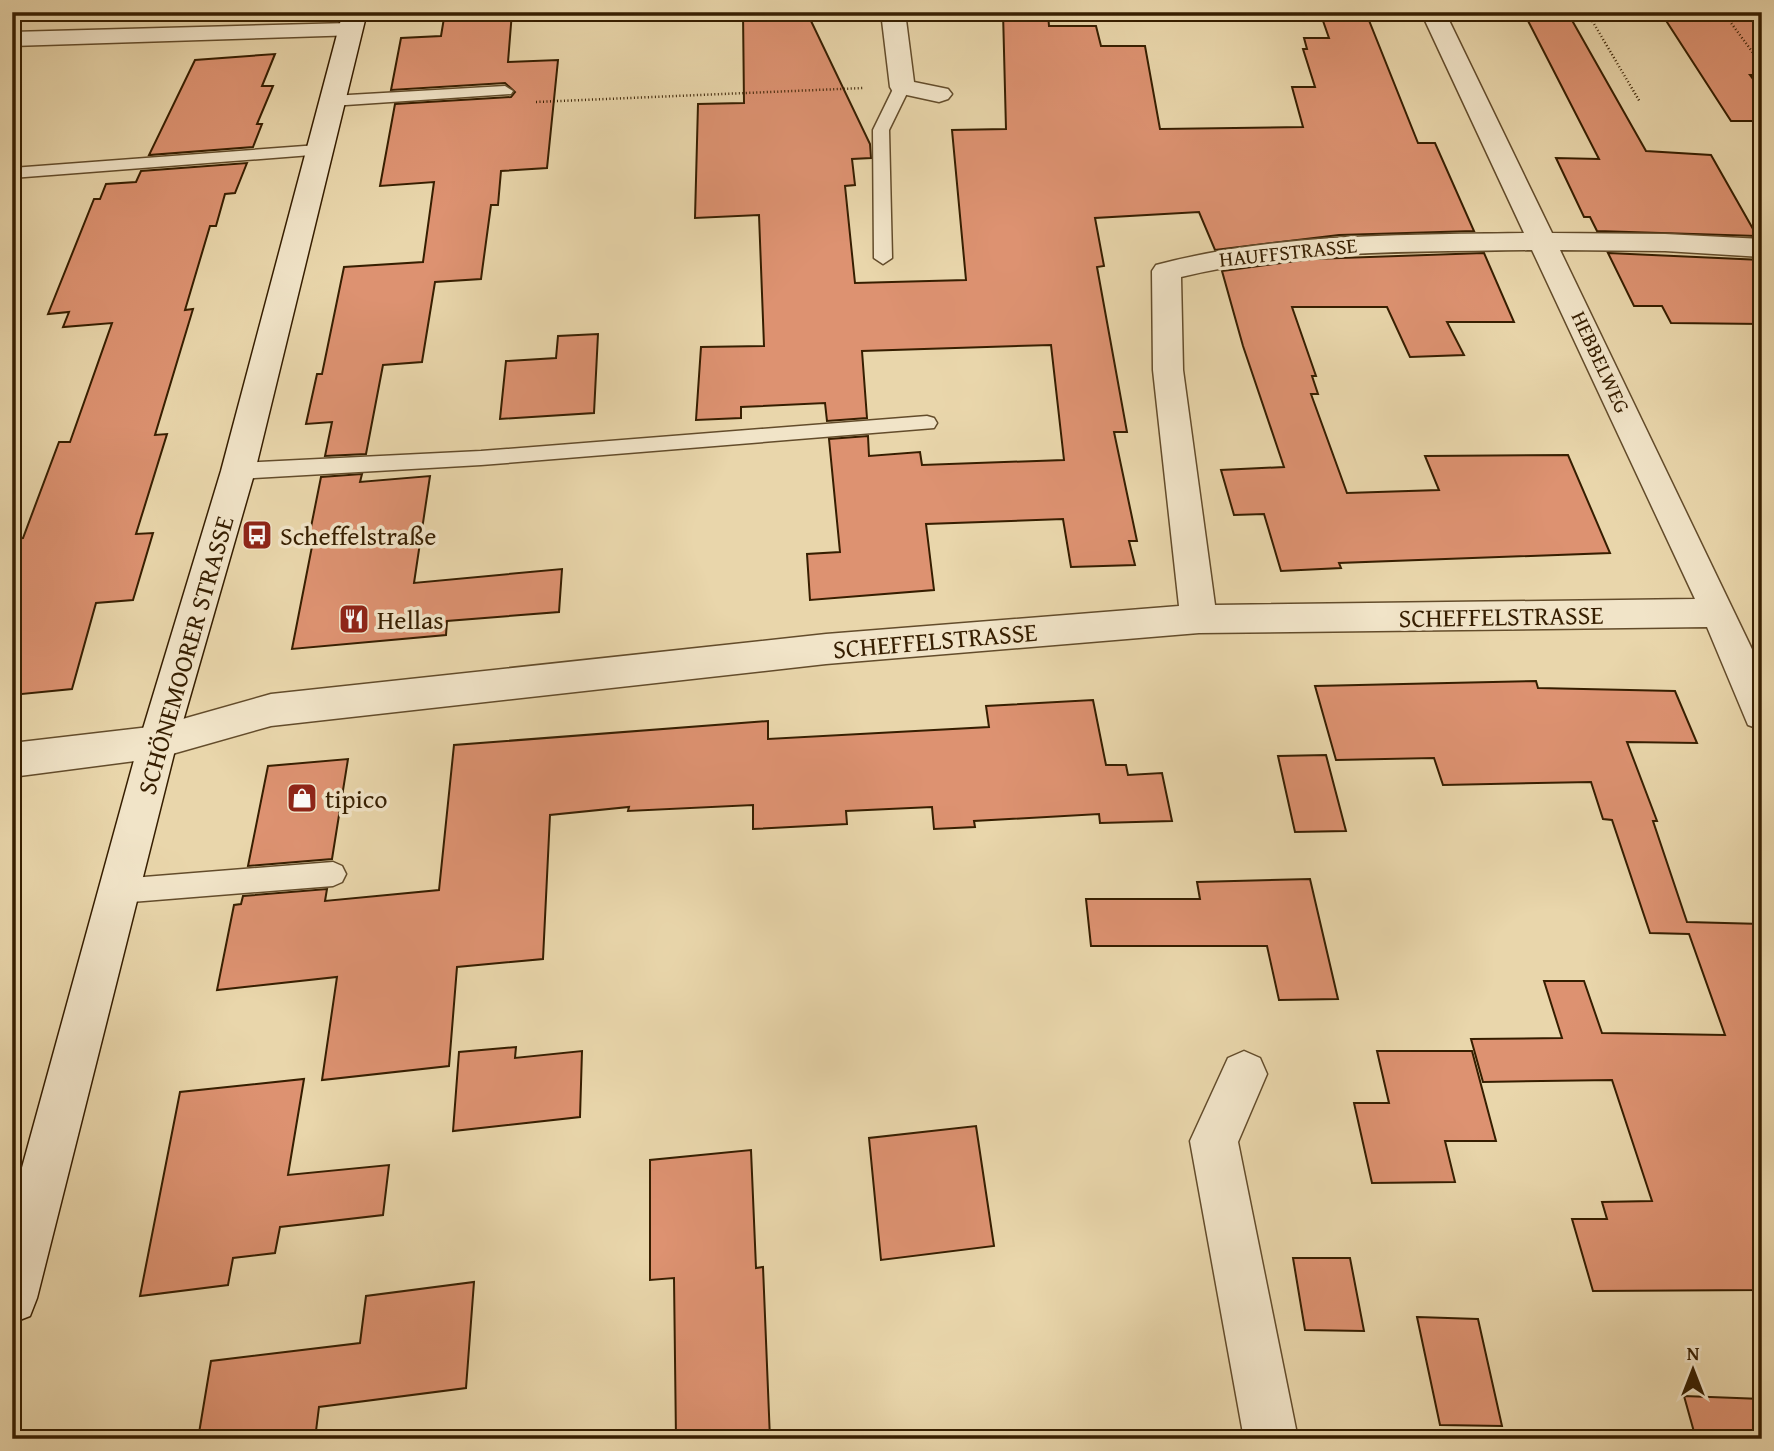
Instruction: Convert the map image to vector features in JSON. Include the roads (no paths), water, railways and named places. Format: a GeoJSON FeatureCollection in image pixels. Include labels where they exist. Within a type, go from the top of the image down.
{"type":"FeatureCollection","features":[{"type":"Feature","properties":{"kind":"street"},"geometry":{"type":"LineString","coordinates":[[893,12],[902,86],[939,94]]}},
{"type":"Feature","properties":{"kind":"street","name":"HEBBELWEG"},"geometry":{"type":"LineString","coordinates":[[1433,12],[1545,242],[1719,613],[1762,714]]}},
{"type":"Feature","properties":{"kind":"street"},"geometry":{"type":"LineString","coordinates":[[12,39],[352,21]]}},
{"type":"Feature","properties":{"kind":"street","name":"SCHÖNEMOORER STRASSE"},"geometry":{"type":"LineString","coordinates":[[12,1298],[158,742],[237,471],[352,21]]}},
{"type":"Feature","properties":{"kind":"street","name":"HAUFFSTRASSE"},"geometry":{"type":"LineString","coordinates":[[1199,619],[1168,369],[1166,271],[1220,256],[1388,242],[1545,242],[1762,248]]}},
{"type":"Feature","properties":{"kind":"street","name":"SCHEFFELSTRASSE"},"geometry":{"type":"LineString","coordinates":[[12,760],[158,742],[271,710],[826,649],[1199,619],[1719,613]]}},
{"type":"Feature","properties":{"kind":"street"},"geometry":{"type":"LineString","coordinates":[[1244,1074],[1214,1141],[1271,1439]]}},
{"type":"Feature","properties":{"kind":"lane"},"geometry":{"type":"LineString","coordinates":[[883,258],[881,130],[902,86]]}},
{"type":"Feature","properties":{"kind":"lane"},"geometry":{"type":"LineString","coordinates":[[331,101],[505,91]]}},
{"type":"Feature","properties":{"kind":"lane"},"geometry":{"type":"LineString","coordinates":[[12,173],[318,150]]}},
{"type":"Feature","properties":{"kind":"lane"},"geometry":{"type":"LineString","coordinates":[[237,471],[481,458],[927,423]]}},
{"type":"Feature","properties":{"kind":"lane"},"geometry":{"type":"LineString","coordinates":[[119,891],[333,874]]}},
{"type":"Feature","properties":{"kind":"place","name":"Scheffelstraße"},"geometry":{"type":"Point","coordinates":[257,535]}},
{"type":"Feature","properties":{"kind":"place","name":"Hellas"},"geometry":{"type":"Point","coordinates":[354,619]}},
{"type":"Feature","properties":{"kind":"place","name":"tipico"},"geometry":{"type":"Point","coordinates":[302,798]}}]}
